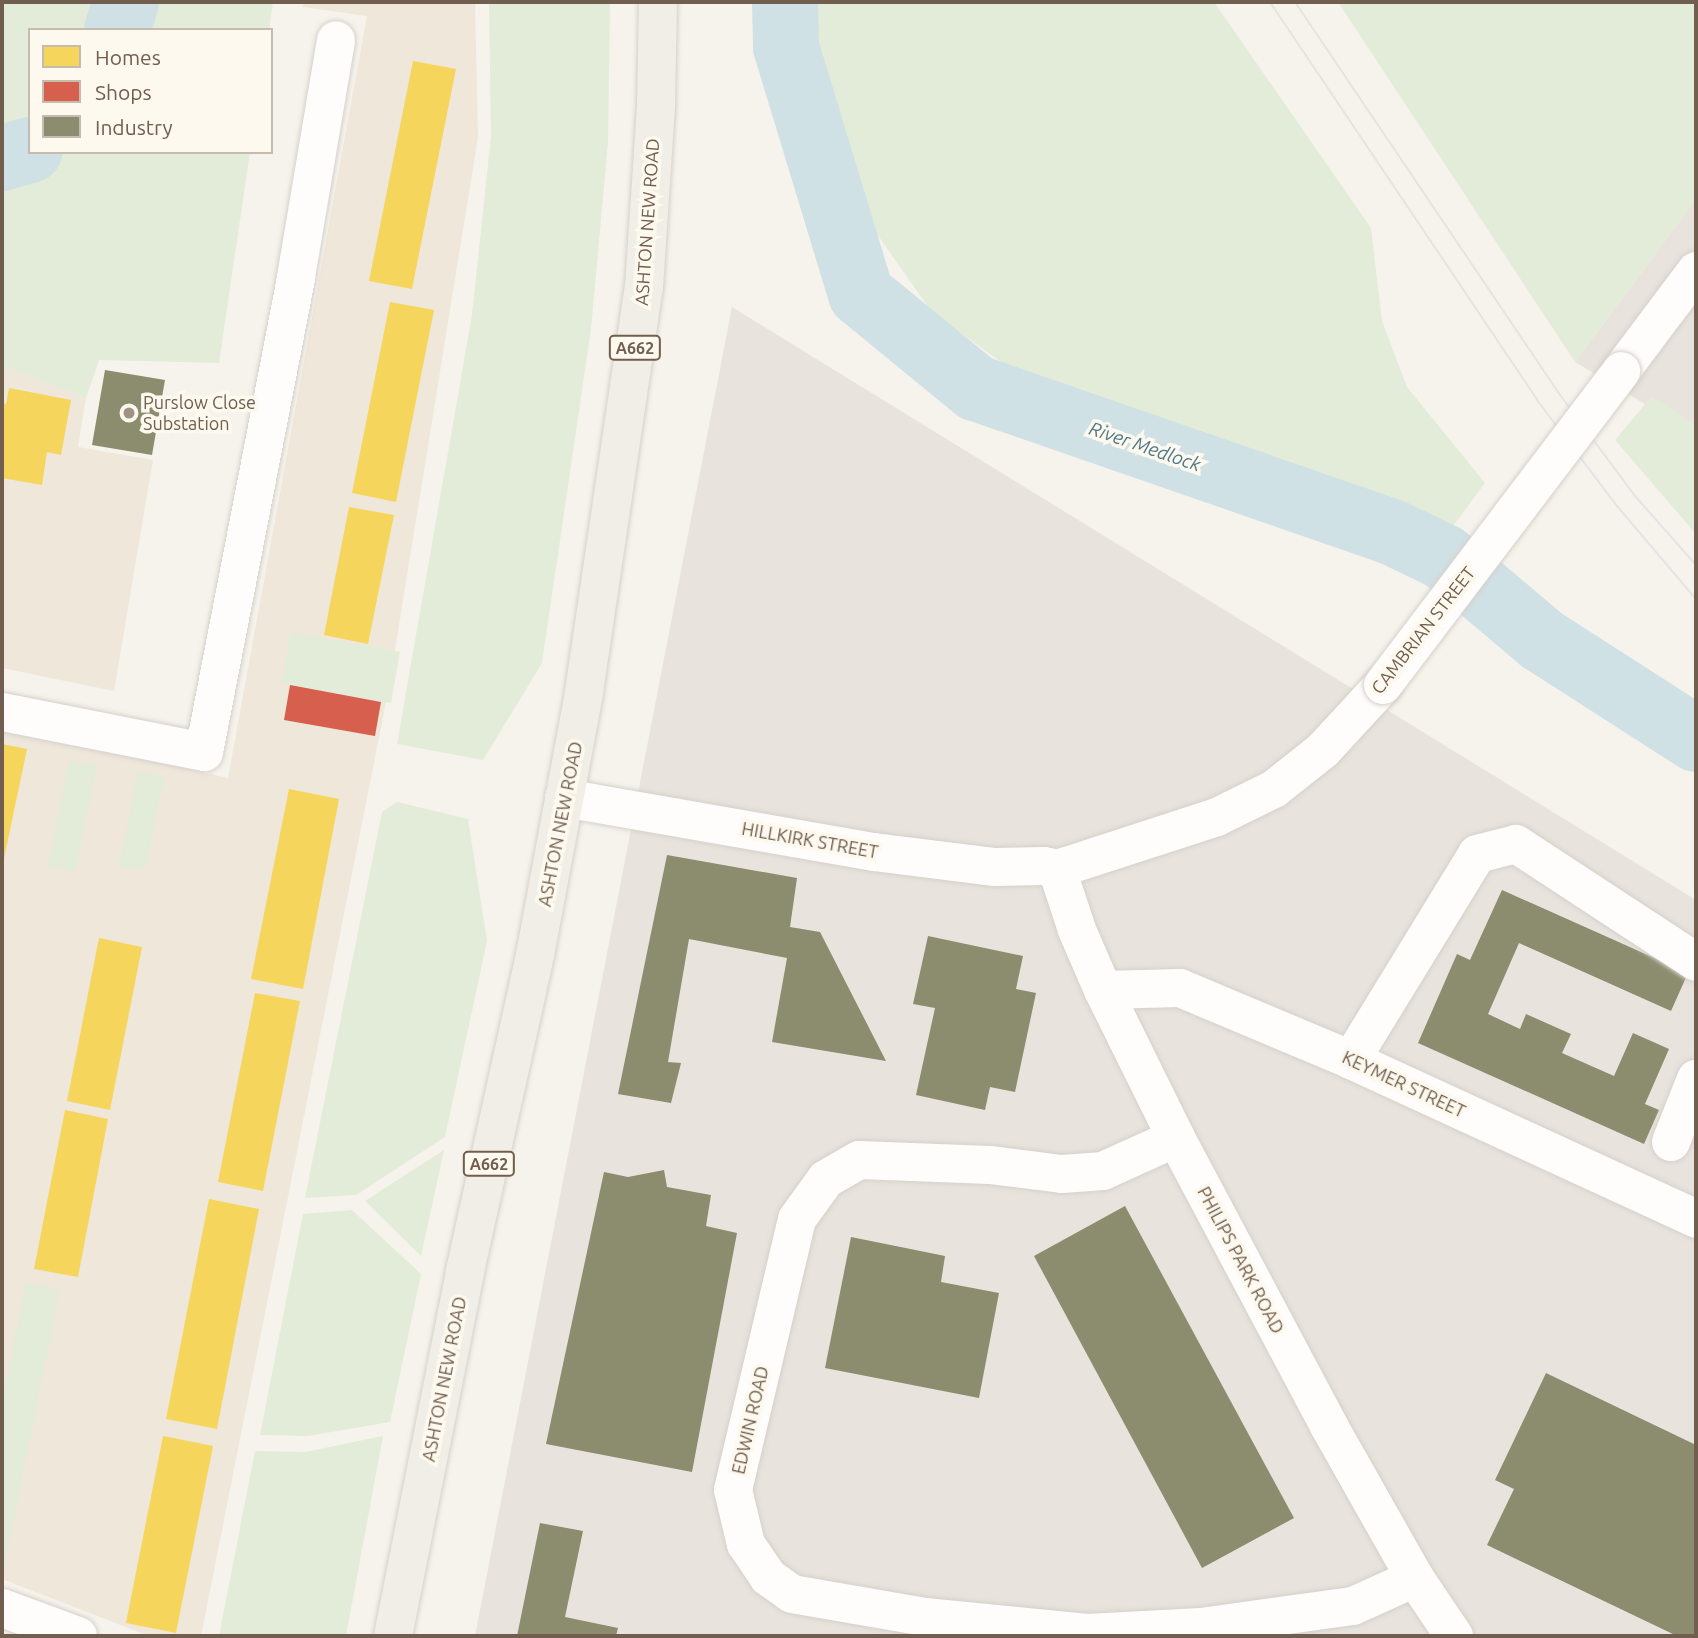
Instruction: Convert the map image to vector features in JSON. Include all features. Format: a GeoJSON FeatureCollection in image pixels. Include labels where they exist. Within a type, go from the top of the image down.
{"type":"FeatureCollection","features":[{"type":"Feature","properties":{"kind":"main road","name":"ASHTON NEW ROAD"},"geometry":{"type":"LineString","coordinates":[[393,1636],[465,1271],[535,955],[584,692],[644,287],[656,105],[658,2]]}},
{"type":"Feature","properties":{"kind":"street"},"geometry":{"type":"LineString","coordinates":[[2,712],[204,752],[296,277],[337,40]]}},
{"type":"Feature","properties":{"kind":"street","name":"CAMBRIAN STREET"},"geometry":{"type":"LineString","coordinates":[[1057,869],[1217,817],[1274,789],[1323,750],[1383,685],[1696,271]]}},
{"type":"Feature","properties":{"kind":"street","name":"HILLKIRK STREET"},"geometry":{"type":"LineString","coordinates":[[564,798],[874,852],[995,867],[1044,866],[1057,869]]}},
{"type":"Feature","properties":{"kind":"street"},"geometry":{"type":"LineString","coordinates":[[1352,1060],[1477,854],[1516,844],[1696,962]]}},
{"type":"Feature","properties":{"kind":"street","name":"PHILIPS PARK ROAD"},"geometry":{"type":"LineString","coordinates":[[1057,869],[1077,930],[1103,990],[1176,1138],[1415,1578],[1454,1636]]}},
{"type":"Feature","properties":{"kind":"street","name":"KEYMER STREET"},"geometry":{"type":"LineString","coordinates":[[1103,990],[1180,988],[1352,1060],[1696,1219]]}},
{"type":"Feature","properties":{"kind":"street"},"geometry":{"type":"LineString","coordinates":[[1671,1142],[1696,1079]]}},
{"type":"Feature","properties":{"kind":"street","name":"EDWIN ROAD"},"geometry":{"type":"LineString","coordinates":[[1176,1138],[1103,1171],[1062,1174],[990,1165],[859,1160],[826,1180],[797,1219],[733,1490],[746,1544],[768,1577],[792,1594],[925,1616],[1087,1633],[1201,1628],[1353,1606],[1415,1578]]}},
{"type":"Feature","properties":{"kind":"street"},"geometry":{"type":"LineString","coordinates":[[2,1608],[78,1636]]}},
{"type":"Feature","properties":{"kind":"shaded area"},"geometry":{"type":"Polygon","coordinates":[[[304,2],[475,2],[478,137],[389,687],[201,1636],[149,1636],[2,1579],[2,728],[228,778],[367,16],[303,7],[304,2]]]}},
{"type":"Feature","properties":{"kind":"shaded area"},"geometry":{"type":"Polygon","coordinates":[[[1696,199],[1696,435],[1575,362],[1696,199]]]}},
{"type":"Feature","properties":{"kind":"shaded area"},"geometry":{"type":"Polygon","coordinates":[[[732,307],[1696,900],[1696,1636],[475,1636],[732,307]]]}},
{"type":"Feature","properties":{"kind":"shaded area"},"geometry":{"type":"Polygon","coordinates":[[[2,365],[86,398],[78,447],[153,460],[114,691],[2,668],[2,365]]]}},
{"type":"Feature","properties":{"kind":"green space"},"geometry":{"type":"Polygon","coordinates":[[[2,2],[273,2],[269,28],[28,28],[28,154],[250,154],[219,363],[99,360],[86,398],[2,365],[2,2]]]}},
{"type":"Feature","properties":{"kind":"green space"},"geometry":{"type":"Polygon","coordinates":[[[489,2],[610,2],[608,142],[591,329],[542,663],[483,760],[397,744],[472,315],[491,136],[489,2]]]}},
{"type":"Feature","properties":{"kind":"green space"},"geometry":{"type":"Polygon","coordinates":[[[813,2],[1214,2],[1371,228],[1382,321],[1407,387],[1485,483],[1450,530],[1367,493],[1027,381],[931,311],[872,227],[845,152],[814,22],[813,2]]]}},
{"type":"Feature","properties":{"kind":"green space"},"geometry":{"type":"Polygon","coordinates":[[[1338,2],[1696,2],[1696,199],[1575,362],[1338,2]]]}},
{"type":"Feature","properties":{"kind":"green space"},"geometry":{"type":"Polygon","coordinates":[[[1652,396],[1696,426],[1696,534],[1615,440],[1652,396]]]}},
{"type":"Feature","properties":{"kind":"green space"},"geometry":{"type":"Polygon","coordinates":[[[291,632],[400,652],[391,703],[282,684],[291,632]]]}},
{"type":"Feature","properties":{"kind":"green space"},"geometry":{"type":"Polygon","coordinates":[[[69,760],[97,766],[75,872],[48,866],[69,760]]]}},
{"type":"Feature","properties":{"kind":"green space"},"geometry":{"type":"Polygon","coordinates":[[[138,771],[164,777],[147,862],[142,869],[136,870],[119,866],[138,771]]]}},
{"type":"Feature","properties":{"kind":"green space"},"geometry":{"type":"Polygon","coordinates":[[[397,802],[468,819],[487,941],[445,1137],[356,1195],[305,1198],[382,812],[397,802]]]}},
{"type":"Feature","properties":{"kind":"green space"},"geometry":{"type":"Polygon","coordinates":[[[444,1150],[421,1256],[365,1201],[444,1150]]]}},
{"type":"Feature","properties":{"kind":"green space"},"geometry":{"type":"Polygon","coordinates":[[[352,1210],[421,1274],[390,1422],[308,1436],[260,1435],[303,1214],[352,1210]]]}},
{"type":"Feature","properties":{"kind":"green space"},"geometry":{"type":"Polygon","coordinates":[[[26,1283],[60,1290],[2,1577],[2,1402],[26,1283]]]}},
{"type":"Feature","properties":{"kind":"green space"},"geometry":{"type":"Polygon","coordinates":[[[383,1436],[346,1636],[219,1636],[255,1451],[305,1452],[383,1436]]]}},
{"type":"Feature","properties":{"kind":"building: Homes"},"geometry":{"type":"Polygon","coordinates":[[[413,61],[456,69],[412,289],[369,281],[413,61]]]}},
{"type":"Feature","properties":{"kind":"building: Homes"},"geometry":{"type":"Polygon","coordinates":[[[390,302],[434,310],[396,502],[352,493],[390,302]]]}},
{"type":"Feature","properties":{"kind":"building: Homes"},"geometry":{"type":"Polygon","coordinates":[[[9,388],[71,400],[61,455],[47,452],[42,485],[2,478],[2,403],[6,404],[9,388]]]}},
{"type":"Feature","properties":{"kind":"building: Homes"},"geometry":{"type":"Polygon","coordinates":[[[349,507],[394,515],[368,644],[324,635],[349,507]]]}},
{"type":"Feature","properties":{"kind":"building: Homes"},"geometry":{"type":"Polygon","coordinates":[[[2,744],[27,749],[3,863],[2,863],[2,744]]]}},
{"type":"Feature","properties":{"kind":"building: Homes"},"geometry":{"type":"Polygon","coordinates":[[[289,789],[339,799],[303,989],[251,979],[289,789]]]}},
{"type":"Feature","properties":{"kind":"building: Homes"},"geometry":{"type":"Polygon","coordinates":[[[99,938],[142,947],[110,1110],[67,1101],[99,938]]]}},
{"type":"Feature","properties":{"kind":"building: Homes"},"geometry":{"type":"Polygon","coordinates":[[[255,993],[300,1001],[263,1191],[218,1182],[255,993]]]}},
{"type":"Feature","properties":{"kind":"building: Homes"},"geometry":{"type":"Polygon","coordinates":[[[65,1110],[108,1119],[78,1277],[34,1269],[65,1110]]]}},
{"type":"Feature","properties":{"kind":"building: Homes"},"geometry":{"type":"Polygon","coordinates":[[[209,1199],[259,1209],[217,1429],[166,1419],[209,1199]]]}},
{"type":"Feature","properties":{"kind":"building: Homes"},"geometry":{"type":"Polygon","coordinates":[[[163,1436],[213,1446],[176,1633],[126,1623],[163,1436]]]}},
{"type":"Feature","properties":{"kind":"building: Shops"},"geometry":{"type":"Polygon","coordinates":[[[290,685],[381,702],[375,736],[284,720],[290,685]]]}},
{"type":"Feature","properties":{"kind":"building: Industry","name":"Purslow Close Substation"},"geometry":{"type":"Polygon","coordinates":[[[105,370],[165,380],[152,455],[92,445],[105,370]]]}},
{"type":"Feature","properties":{"kind":"building: Industry"},"geometry":{"type":"Polygon","coordinates":[[[667,855],[797,878],[790,927],[820,932],[886,1061],[772,1042],[787,958],[689,939],[668,1062],[681,1063],[671,1103],[618,1094],[667,855]]]}},
{"type":"Feature","properties":{"kind":"building: Industry"},"geometry":{"type":"Polygon","coordinates":[[[1502,890],[1688,973],[1671,1011],[1519,943],[1488,1014],[1520,1029],[1526,1014],[1571,1034],[1562,1053],[1614,1076],[1633,1033],[1669,1049],[1645,1104],[1659,1110],[1644,1144],[1418,1043],[1457,954],[1470,960],[1502,890]]]}},
{"type":"Feature","properties":{"kind":"building: Industry"},"geometry":{"type":"Polygon","coordinates":[[[928,936],[1023,956],[1016,989],[1036,993],[1015,1092],[990,1087],[985,1110],[916,1095],[935,1008],[913,1004],[928,936]]]}},
{"type":"Feature","properties":{"kind":"building: Industry"},"geometry":{"type":"Polygon","coordinates":[[[664,1170],[667,1187],[711,1195],[706,1226],[737,1233],[692,1472],[546,1444],[604,1172],[628,1177],[664,1170]]]}},
{"type":"Feature","properties":{"kind":"building: Industry"},"geometry":{"type":"Polygon","coordinates":[[[1125,1206],[1294,1518],[1202,1568],[1034,1256],[1125,1206]]]}},
{"type":"Feature","properties":{"kind":"building: Industry"},"geometry":{"type":"Polygon","coordinates":[[[851,1237],[945,1256],[941,1282],[999,1293],[979,1398],[825,1368],[851,1237]]]}},
{"type":"Feature","properties":{"kind":"building: Industry"},"geometry":{"type":"Polygon","coordinates":[[[1546,1373],[1696,1445],[1696,1636],[1677,1636],[1487,1545],[1514,1489],[1495,1480],[1546,1373]]]}},
{"type":"Feature","properties":{"kind":"building: Industry"},"geometry":{"type":"Polygon","coordinates":[[[540,1523],[583,1531],[565,1617],[618,1628],[616,1636],[517,1636],[540,1523]]]}},
{"type":"Feature","properties":{"kind":"waterway","name":"River Medlock"},"geometry":{"type":"LineString","coordinates":[[118,28],[126,2]]}},
{"type":"Feature","properties":{"kind":"waterway","name":"River Medlock"},"geometry":{"type":"LineString","coordinates":[[785,2],[786,47],[861,294],[976,388],[1392,532],[1444,557],[1542,640],[1696,739]]}},
{"type":"Feature","properties":{"kind":"waterway","name":"River Medlock"},"geometry":{"type":"LineString","coordinates":[[2,158],[28,151]]}},
{"type":"Feature","properties":{"kind":"tram line"},"geometry":{"type":"LineString","coordinates":[[1270,2],[1537,400],[1617,506],[1696,599]]}},
{"type":"Feature","properties":{"kind":"tram line"},"geometry":{"type":"LineString","coordinates":[[1295,2],[1560,395],[1635,496],[1696,565]]}},
{"type":"Feature","properties":{"kind":"place","name":"Purslow Close Substation"},"geometry":{"type":"Point","coordinates":[129,413]}}]}
